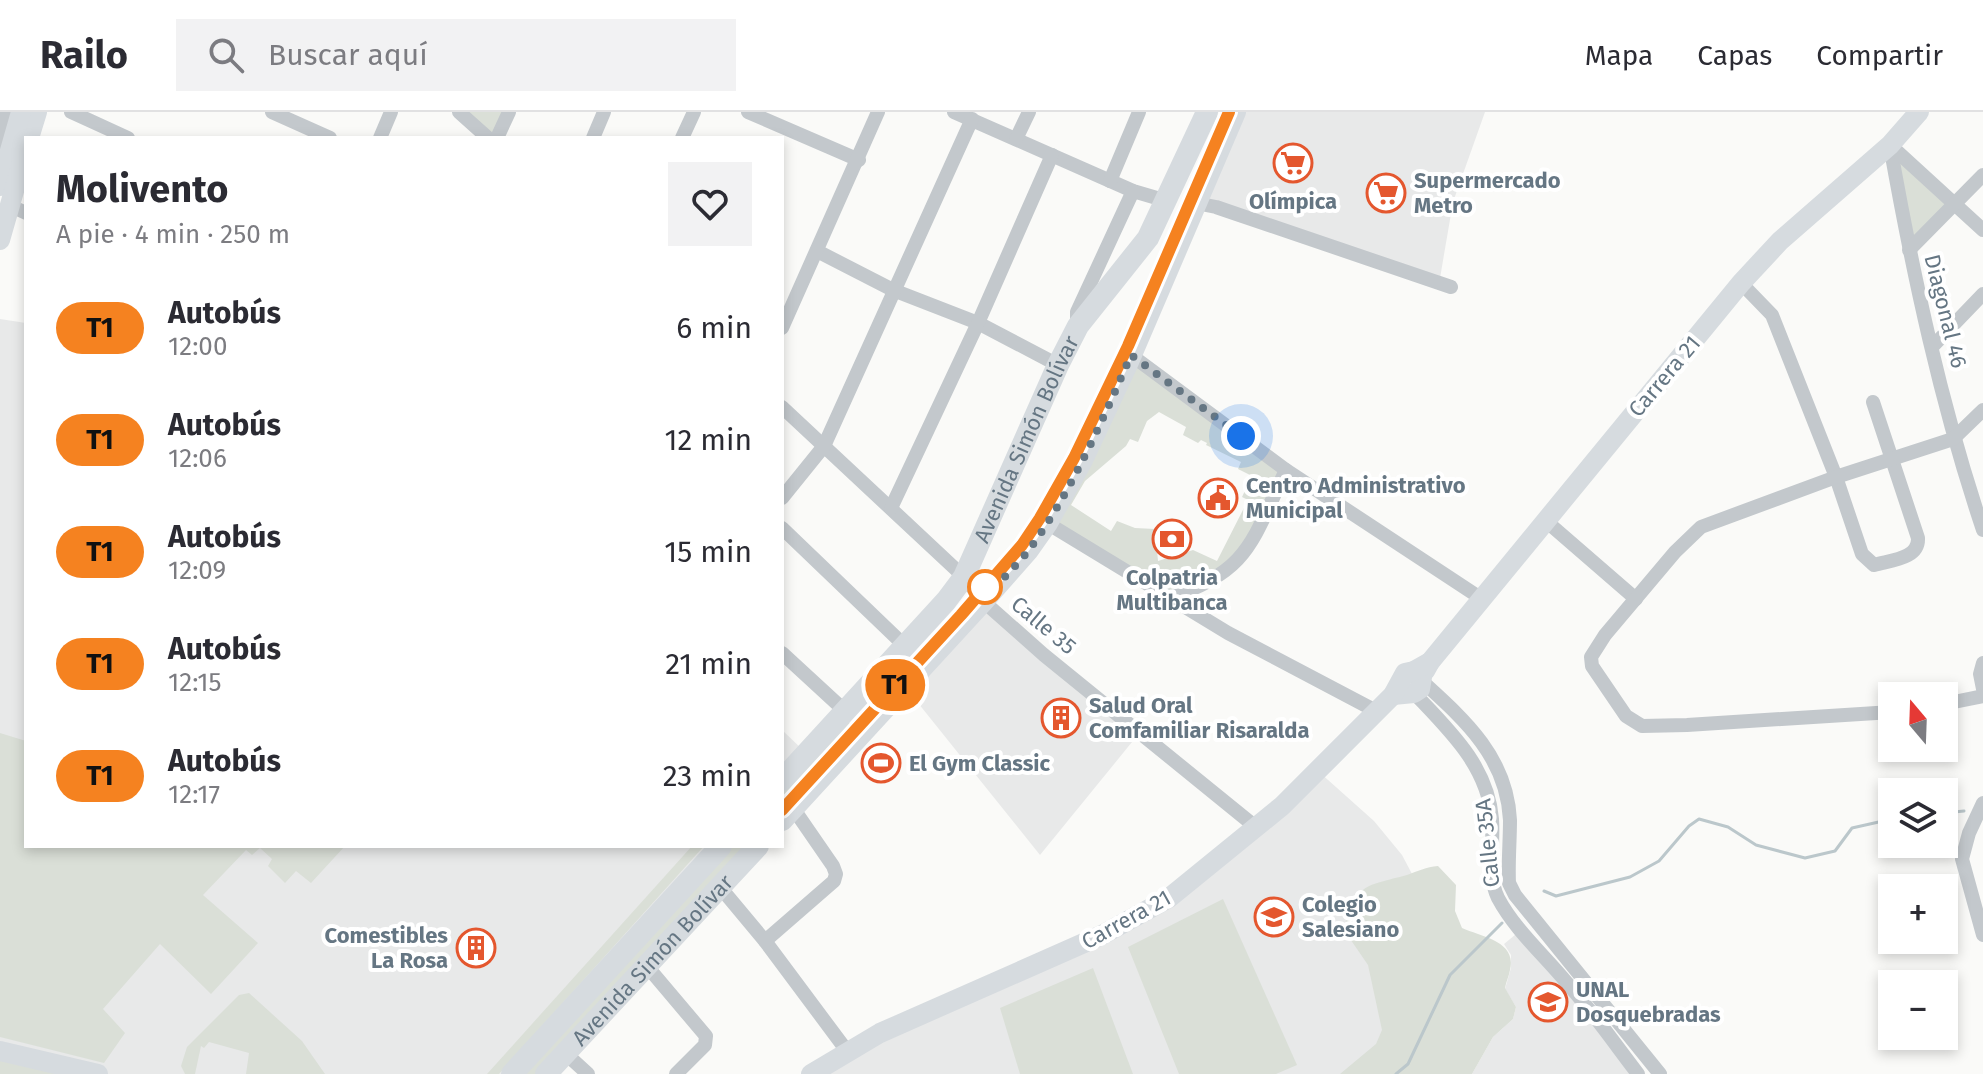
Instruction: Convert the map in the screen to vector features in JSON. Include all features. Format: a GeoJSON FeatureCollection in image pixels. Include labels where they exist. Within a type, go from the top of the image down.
{"type":"FeatureCollection","features":[{"type":"Feature","properties":{"kind":"main road","name":"Avenida Simón Bolívar"},"geometry":{"type":"LineString","coordinates":[[784,778],[946,601],[964,577],[1078,326],[1139,252],[1167,201],[1207,112]]}},
{"type":"Feature","properties":{"kind":"main road","name":"Avenida Simón Bolívar"},"geometry":{"type":"LineString","coordinates":[[787,814],[983,601],[1028,550],[1047,523],[1081,462],[1131,355],[1235,112]]}},
{"type":"Feature","properties":{"kind":"main road","name":"Avenida Simón Bolívar"},"geometry":{"type":"LineString","coordinates":[[512,1074],[719,848]]}},
{"type":"Feature","properties":{"kind":"main road","name":"Avenida Simón Bolívar"},"geometry":{"type":"LineString","coordinates":[[546,1074],[756,848]]}},
{"type":"Feature","properties":{"kind":"street"},"geometry":{"type":"LineString","coordinates":[[0,142],[7,112]]}},
{"type":"Feature","properties":{"kind":"street"},"geometry":{"type":"LineString","coordinates":[[0,186],[21,112]]}},
{"type":"Feature","properties":{"kind":"street"},"geometry":{"type":"LineString","coordinates":[[30,136],[37,112]]}},
{"type":"Feature","properties":{"kind":"street"},"geometry":{"type":"LineString","coordinates":[[71,112],[124,136]]}},
{"type":"Feature","properties":{"kind":"street"},"geometry":{"type":"LineString","coordinates":[[272,112],[294,116],[327,136]]}},
{"type":"Feature","properties":{"kind":"street"},"geometry":{"type":"LineString","coordinates":[[381,136],[391,112]]}},
{"type":"Feature","properties":{"kind":"street"},"geometry":{"type":"LineString","coordinates":[[459,112],[486,136]]}},
{"type":"Feature","properties":{"kind":"street"},"geometry":{"type":"LineString","coordinates":[[498,136],[509,112]]}},
{"type":"Feature","properties":{"kind":"street"},"geometry":{"type":"LineString","coordinates":[[594,136],[604,112]]}},
{"type":"Feature","properties":{"kind":"street"},"geometry":{"type":"LineString","coordinates":[[683,136],[694,112]]}},
{"type":"Feature","properties":{"kind":"street"},"geometry":{"type":"LineString","coordinates":[[748,112],[781,132],[859,160]]}},
{"type":"Feature","properties":{"kind":"street"},"geometry":{"type":"LineString","coordinates":[[784,324],[878,112]]}},
{"type":"Feature","properties":{"kind":"street"},"geometry":{"type":"LineString","coordinates":[[954,112],[1133,191],[1167,201]]}},
{"type":"Feature","properties":{"kind":"street"},"geometry":{"type":"LineString","coordinates":[[1016,139],[1029,112]]}},
{"type":"Feature","properties":{"kind":"street"},"geometry":{"type":"LineString","coordinates":[[1110,181],[1139,112]]}},
{"type":"Feature","properties":{"kind":"street","name":"Carrera 21"},"geometry":{"type":"LineString","coordinates":[[811,1074],[880,1033],[1102,935],[1169,898],[1257,828],[1376,711],[1413,682],[1741,283],[1780,241],[1890,145],[1919,112]]}},
{"type":"Feature","properties":{"kind":"street"},"geometry":{"type":"LineString","coordinates":[[784,496],[824,446],[972,119]]}},
{"type":"Feature","properties":{"kind":"street"},"geometry":{"type":"LineString","coordinates":[[1890,145],[1983,230]]}},
{"type":"Feature","properties":{"kind":"street","name":"Diagonal 46"},"geometry":{"type":"LineString","coordinates":[[1890,145],[1909,250],[1953,439],[1983,530]]}},
{"type":"Feature","properties":{"kind":"street"},"geometry":{"type":"LineString","coordinates":[[891,508],[1052,155]]}},
{"type":"Feature","properties":{"kind":"street"},"geometry":{"type":"LineString","coordinates":[[0,240],[18,209],[24,164]]}},
{"type":"Feature","properties":{"kind":"street"},"geometry":{"type":"LineString","coordinates":[[1909,250],[1983,175]]}},
{"type":"Feature","properties":{"kind":"street"},"geometry":{"type":"LineString","coordinates":[[1078,326],[1077,312],[1133,191]]}},
{"type":"Feature","properties":{"kind":"street"},"geometry":{"type":"LineString","coordinates":[[1196,203],[1216,207],[1451,287]]}},
{"type":"Feature","properties":{"kind":"street"},"geometry":{"type":"LineString","coordinates":[[817,251],[893,290],[978,323],[1058,365]]}},
{"type":"Feature","properties":{"kind":"street"},"geometry":{"type":"LineString","coordinates":[[1741,283],[1772,315],[1836,477],[1862,554],[1874,565],[1914,554],[1919,547],[1873,402]]}},
{"type":"Feature","properties":{"kind":"street"},"geometry":{"type":"LineString","coordinates":[[1933,346],[1983,294]]}},
{"type":"Feature","properties":{"kind":"street"},"geometry":{"type":"LineString","coordinates":[[1131,355],[1286,470],[1482,599]]}},
{"type":"Feature","properties":{"kind":"street","name":"Calle 35"},"geometry":{"type":"LineString","coordinates":[[784,409],[964,577],[983,601],[1044,655],[1257,828]]}},
{"type":"Feature","properties":{"kind":"street"},"geometry":{"type":"LineString","coordinates":[[1878,713],[1642,726],[1626,716],[1592,666],[1591,657],[1605,635],[1675,552],[1701,527],[1836,477],[1953,439],[1983,410]]}},
{"type":"Feature","properties":{"kind":"street"},"geometry":{"type":"LineString","coordinates":[[1168,598],[1207,584],[1238,561],[1248,548],[1286,470]]}},
{"type":"Feature","properties":{"kind":"street"},"geometry":{"type":"LineString","coordinates":[[1546,521],[1636,599]]}},
{"type":"Feature","properties":{"kind":"street"},"geometry":{"type":"LineString","coordinates":[[1047,523],[1228,633],[1376,711]]}},
{"type":"Feature","properties":{"kind":"street"},"geometry":{"type":"LineString","coordinates":[[784,530],[905,646]]}},
{"type":"Feature","properties":{"kind":"street"},"geometry":{"type":"LineString","coordinates":[[784,655],[845,711]]}},
{"type":"Feature","properties":{"kind":"street"},"geometry":{"type":"LineString","coordinates":[[1983,663],[1980,674],[1983,689]]}},
{"type":"Feature","properties":{"kind":"street","name":"Calle 35A"},"geometry":{"type":"LineString","coordinates":[[1413,682],[1460,715],[1485,745],[1499,771],[1507,797],[1509,883],[1515,895],[1660,1074]]}},
{"type":"Feature","properties":{"kind":"street","name":"Calle 35A"},"geometry":{"type":"LineString","coordinates":[[1413,682],[1479,773],[1490,802],[1496,894],[1521,930],[1569,985],[1638,1074]]}},
{"type":"Feature","properties":{"kind":"street"},"geometry":{"type":"LineString","coordinates":[[1958,701],[1983,696]]}},
{"type":"Feature","properties":{"kind":"street"},"geometry":{"type":"LineString","coordinates":[[1448,729],[1460,715]]}},
{"type":"Feature","properties":{"kind":"street"},"geometry":{"type":"LineString","coordinates":[[1983,803],[1969,833],[1962,859],[1983,935]]}},
{"type":"Feature","properties":{"kind":"street"},"geometry":{"type":"LineString","coordinates":[[765,941],[834,881],[836,874],[833,866],[787,814]]}},
{"type":"Feature","properties":{"kind":"street"},"geometry":{"type":"LineString","coordinates":[[720,887],[765,941],[847,1051]]}},
{"type":"Feature","properties":{"kind":"street"},"geometry":{"type":"LineString","coordinates":[[646,965],[706,1036],[705,1045],[676,1074]]}},
{"type":"Feature","properties":{"kind":"street"},"geometry":{"type":"LineString","coordinates":[[1569,985],[1581,974]]}},
{"type":"Feature","properties":{"kind":"street"},"geometry":{"type":"LineString","coordinates":[[0,1051],[98,1074]]}},
{"type":"Feature","properties":{"kind":"street"},"geometry":{"type":"LineString","coordinates":[[565,1053],[588,1074]]}},
{"type":"Feature","properties":{"kind":"shaded area"},"geometry":{"type":"Polygon","coordinates":[[[459,112],[509,112],[497,136],[459,112]]]}},
{"type":"Feature","properties":{"kind":"shaded area"},"geometry":{"type":"Polygon","coordinates":[[[1235,112],[1485,112],[1453,202],[1439,284],[1196,203],[1235,112]]]}},
{"type":"Feature","properties":{"kind":"shaded area"},"geometry":{"type":"Polygon","coordinates":[[[1890,145],[1955,204],[1909,250],[1890,145]]]}},
{"type":"Feature","properties":{"kind":"shaded area"},"geometry":{"type":"Polygon","coordinates":[[[0,319],[24,323],[24,848],[719,848],[512,1074],[98,1074],[0,1051],[0,319]]]}},
{"type":"Feature","properties":{"kind":"shaded area"},"geometry":{"type":"Polygon","coordinates":[[[1131,355],[1286,470],[1238,561],[1168,598],[1047,523],[1131,355]],[[1159,412],[1147,421],[1138,442],[1130,439],[1085,481],[1071,505],[1111,531],[1117,521],[1135,528],[1155,529],[1158,561],[1193,550],[1217,561],[1248,500],[1242,497],[1252,476],[1238,469],[1241,462],[1201,440],[1198,443],[1183,435],[1186,427],[1159,412]]]}},
{"type":"Feature","properties":{"kind":"shaded area"},"geometry":{"type":"Polygon","coordinates":[[[983,601],[1141,731],[1040,855],[906,688],[983,601]]]}},
{"type":"Feature","properties":{"kind":"shaded area"},"geometry":{"type":"Polygon","coordinates":[[[847,721],[856,728],[784,808],[784,790],[847,721]]]}},
{"type":"Feature","properties":{"kind":"shaded area"},"geometry":{"type":"Polygon","coordinates":[[[784,732],[806,753],[784,778],[784,732]]]}},
{"type":"Feature","properties":{"kind":"shaded area"},"geometry":{"type":"Polygon","coordinates":[[[0,733],[24,740],[24,848],[260,848],[252,855],[246,850],[203,895],[258,943],[211,994],[160,944],[103,1009],[125,1033],[104,1063],[0,1037],[0,733]]]}},
{"type":"Feature","properties":{"kind":"shaded area","name":"Colegio Salesiano"},"geometry":{"type":"Polygon","coordinates":[[[1318,771],[1374,821],[1402,855],[1420,889],[1396,1074],[812,1074],[1155,905],[1318,771]]]}},
{"type":"Feature","properties":{"kind":"shaded area"},"geometry":{"type":"Polygon","coordinates":[[[260,848],[343,848],[311,883],[296,871],[285,883],[268,866],[272,859],[260,848]]]}},
{"type":"Feature","properties":{"kind":"shaded area"},"geometry":{"type":"Polygon","coordinates":[[[690,848],[702,848],[499,1074],[487,1074],[690,848]]]}},
{"type":"Feature","properties":{"kind":"shaded area"},"geometry":{"type":"Polygon","coordinates":[[[731,848],[745,848],[539,1074],[522,1074],[731,848]]]}},
{"type":"Feature","properties":{"kind":"shaded area"},"geometry":{"type":"Polygon","coordinates":[[[1438,866],[1456,885],[1455,911],[1462,928],[1496,942],[1508,952],[1511,960],[1505,988],[1516,1007],[1513,1019],[1493,1037],[1472,1074],[1340,1074],[1376,1044],[1382,1030],[1368,965],[1344,930],[1353,903],[1364,889],[1372,885],[1438,866]]]}},
{"type":"Feature","properties":{"kind":"shaded area"},"geometry":{"type":"Polygon","coordinates":[[[1223,899],[1297,1065],[1276,1074],[1179,1074],[1128,947],[1223,899]]]}},
{"type":"Feature","properties":{"kind":"shaded area","name":"UNAL Dosquebradas"},"geometry":{"type":"Polygon","coordinates":[[[1521,930],[1638,1074],[1472,1074],[1493,1037],[1513,1019],[1516,1007],[1505,989],[1511,955],[1504,944],[1521,930]]]}},
{"type":"Feature","properties":{"kind":"shaded area"},"geometry":{"type":"Polygon","coordinates":[[[1093,968],[1133,1074],[1020,1074],[1000,1008],[1093,968]]]}},
{"type":"Feature","properties":{"kind":"shaded area"},"geometry":{"type":"Polygon","coordinates":[[[249,993],[302,1041],[325,1074],[246,1074],[249,1053],[209,1042],[204,1048],[201,1046],[195,1074],[185,1074],[181,1066],[187,1047],[239,995],[249,993]]]}},
{"type":"Feature","properties":{"kind":"shaded area"},"geometry":{"type":"Polygon","coordinates":[[[0,1051],[98,1074],[0,1074],[0,1051]]]}},
{"type":"Feature","properties":{"kind":"waterway"},"geometry":{"type":"LineString","coordinates":[[1958,812],[1964,811]]}},
{"type":"Feature","properties":{"kind":"waterway"},"geometry":{"type":"LineString","coordinates":[[1544,891],[1556,896],[1630,877],[1659,861],[1689,826],[1699,819],[1728,827],[1756,845],[1805,858],[1835,851],[1852,828],[1878,822]]}},
{"type":"Feature","properties":{"kind":"waterway"},"geometry":{"type":"LineString","coordinates":[[1396,1074],[1408,1064],[1450,975],[1502,923]]}},
{"type":"Feature","properties":{"kind":"bus line","name":"T1"},"geometry":{"type":"LineString","coordinates":[[784,808],[961,615],[1022,545],[1040,518],[1074,458],[1128,346],[1229,112]]}},
{"type":"Feature","properties":{"kind":"place","name":"Olímpica"},"geometry":{"type":"Point","coordinates":[1293,163]}},
{"type":"Feature","properties":{"kind":"place","name":"Supermercado Metro"},"geometry":{"type":"Point","coordinates":[1386,193]}},
{"type":"Feature","properties":{"kind":"place","name":"Centro Administrativo Municipal"},"geometry":{"type":"Point","coordinates":[1218,498]}},
{"type":"Feature","properties":{"kind":"place","name":"Colpatria Multibanca"},"geometry":{"type":"Point","coordinates":[1172,539]}},
{"type":"Feature","properties":{"kind":"place","name":"Salud Oral Comfamiliar Risaralda"},"geometry":{"type":"Point","coordinates":[1061,718]}},
{"type":"Feature","properties":{"kind":"place","name":"El Gym Classic"},"geometry":{"type":"Point","coordinates":[881,763]}},
{"type":"Feature","properties":{"kind":"place","name":"Colegio Salesiano"},"geometry":{"type":"Point","coordinates":[1274,917]}},
{"type":"Feature","properties":{"kind":"place","name":"Comestibles La Rosa"},"geometry":{"type":"Point","coordinates":[476,948]}},
{"type":"Feature","properties":{"kind":"place","name":"UNAL Dosquebradas"},"geometry":{"type":"Point","coordinates":[1548,1002]}},
{"type":"Feature","properties":{"kind":"route"},"geometry":{"type":"LineString","coordinates":[[985,587],[991,592],[1047,523],[1081,462],[1131,355],[1241,436]]}}]}
